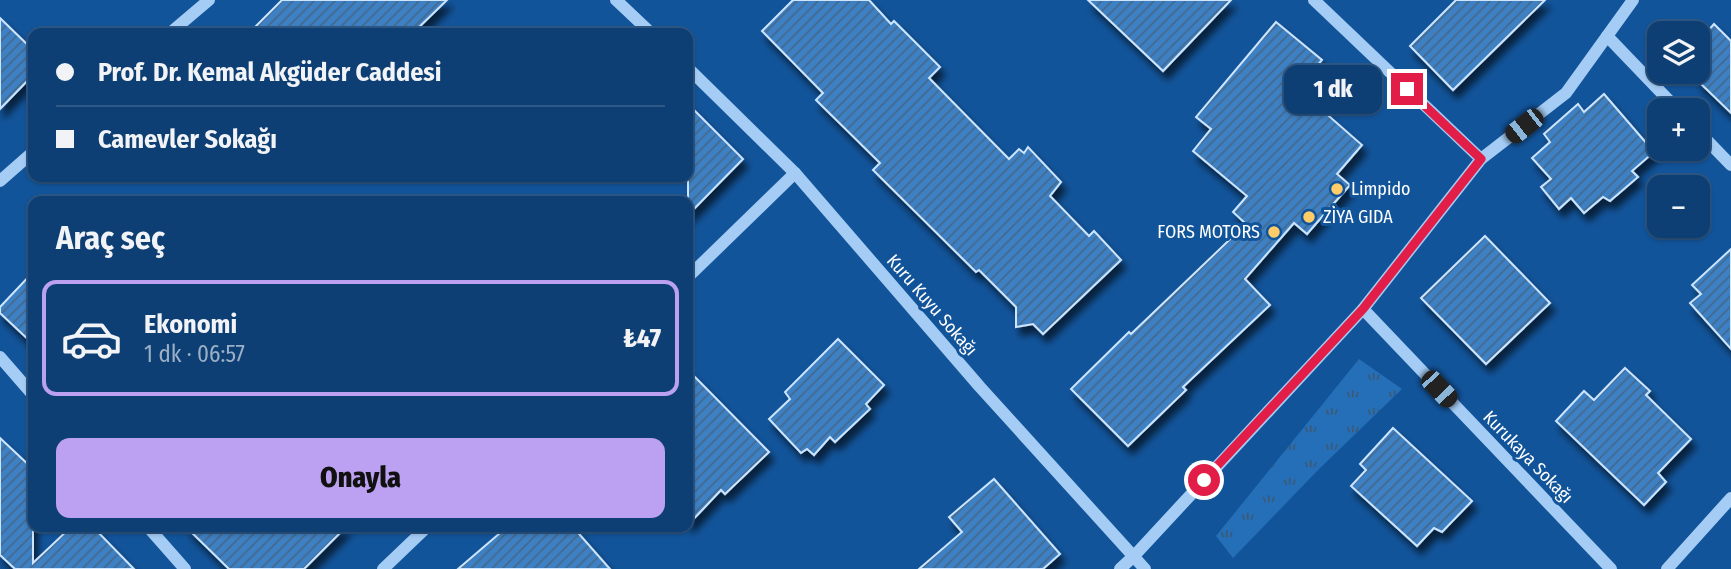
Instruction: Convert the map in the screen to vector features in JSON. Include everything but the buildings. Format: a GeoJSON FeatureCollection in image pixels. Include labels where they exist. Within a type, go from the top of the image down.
{"type":"FeatureCollection","features":[{"type":"Feature","properties":{"kind":"street"},"geometry":{"type":"LineString","coordinates":[[176,28],[209,0]]}},
{"type":"Feature","properties":{"kind":"street"},"geometry":{"type":"LineString","coordinates":[[616,0],[646,28]]}},
{"type":"Feature","properties":{"kind":"street"},"geometry":{"type":"LineString","coordinates":[[1314,0],[1481,159]]}},
{"type":"Feature","properties":{"kind":"street"},"geometry":{"type":"LineString","coordinates":[[1120,569],[1363,309],[1481,159],[1566,93],[1633,0]]}},
{"type":"Feature","properties":{"kind":"street"},"geometry":{"type":"LineString","coordinates":[[1607,36],[1666,98]]}},
{"type":"Feature","properties":{"kind":"street","name":"Kuru Kuyu Sokağı"},"geometry":{"type":"LineString","coordinates":[[693,73],[795,173],[980,387],[1145,569]]}},
{"type":"Feature","properties":{"kind":"street"},"geometry":{"type":"LineString","coordinates":[[1710,143],[1731,165]]}},
{"type":"Feature","properties":{"kind":"street"},"geometry":{"type":"LineString","coordinates":[[2,176],[28,156]]}},
{"type":"Feature","properties":{"kind":"street"},"geometry":{"type":"LineString","coordinates":[[693,272],[795,173]]}},
{"type":"Feature","properties":{"kind":"street","name":"Kurukaya Sokağı"},"geometry":{"type":"LineString","coordinates":[[1363,309],[1611,569]]}},
{"type":"Feature","properties":{"kind":"street"},"geometry":{"type":"LineString","coordinates":[[0,357],[28,389]]}},
{"type":"Feature","properties":{"kind":"street"},"geometry":{"type":"LineString","coordinates":[[1667,569],[1731,498]]}},
{"type":"Feature","properties":{"kind":"street"},"geometry":{"type":"LineString","coordinates":[[152,532],[185,569]]}},
{"type":"Feature","properties":{"kind":"street"},"geometry":{"type":"LineString","coordinates":[[383,569],[422,532]]}},
{"type":"Feature","properties":{"kind":"green space"},"geometry":{"type":"Polygon","coordinates":[[[1359,359],[1402,389],[1319,469],[1233,558],[1216,536],[1359,359]]]}},
{"type":"Feature","properties":{"kind":"place","name":"Limpido"},"geometry":{"type":"Point","coordinates":[1337,189]}},
{"type":"Feature","properties":{"kind":"place","name":"ZİYA GIDA"},"geometry":{"type":"Point","coordinates":[1309,217]}},
{"type":"Feature","properties":{"kind":"place","name":"FORS MOTORS"},"geometry":{"type":"Point","coordinates":[1274,232]}},
{"type":"Feature","properties":{"kind":"route"},"geometry":{"type":"LineString","coordinates":[[1204,480],[1363,309],[1481,159],[1407,89]]}}]}
